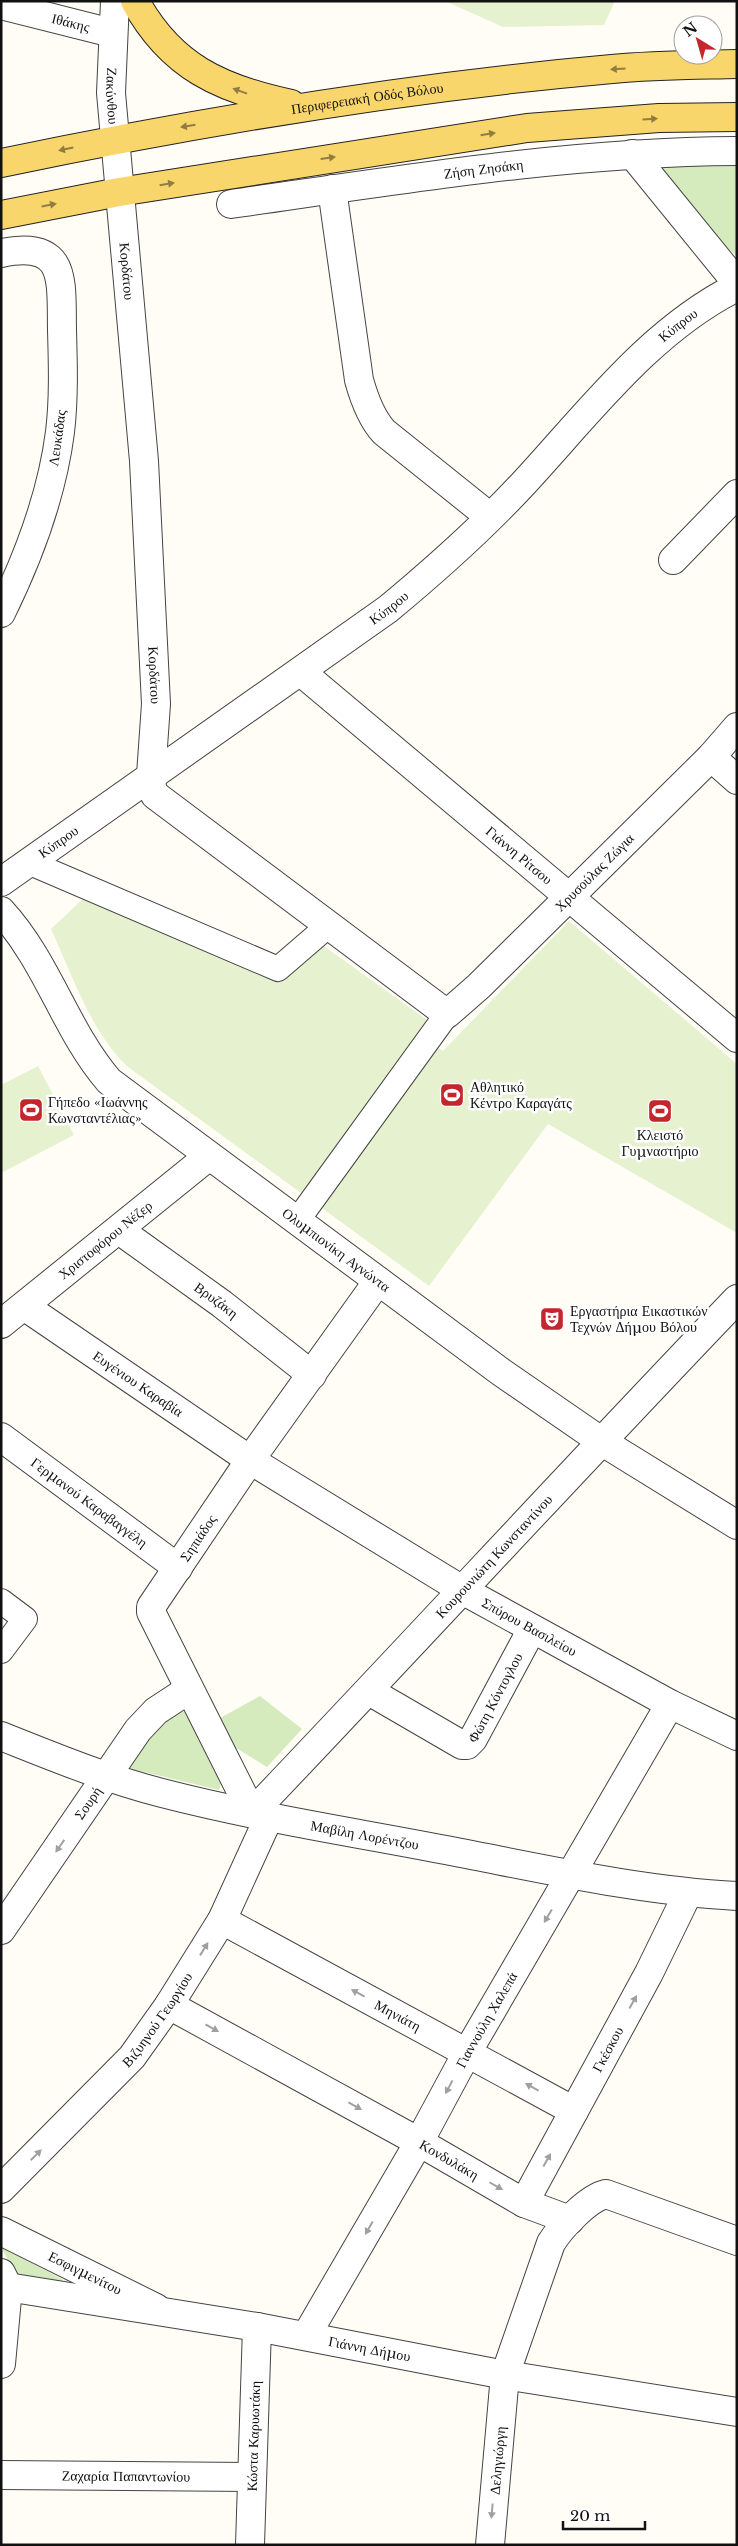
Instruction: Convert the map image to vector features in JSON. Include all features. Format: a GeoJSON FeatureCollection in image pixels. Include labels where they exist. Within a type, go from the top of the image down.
{"type":"FeatureCollection","features":[{"type":"Feature","properties":{"kind":"main road"},"geometry":{"type":"LineString","coordinates":[[135,1],[168,48],[201,74],[255,96],[305,107]]}},
{"type":"Feature","properties":{"kind":"main road","name":"Περιφερειακή Οδός Βόλου"},"geometry":{"type":"LineString","coordinates":[[1,163],[114,140],[305,107],[497,79],[614,68],[737,64]]}},
{"type":"Feature","properties":{"kind":"main road"},"geometry":{"type":"LineString","coordinates":[[1,215],[119,192],[526,128],[659,118],[737,116]]}},
{"type":"Feature","properties":{"kind":"street","name":"Ζακύνθου"},"geometry":{"type":"LineString","coordinates":[[116,1],[112,33],[110,93],[119,192]]}},
{"type":"Feature","properties":{"kind":"street","name":"Ιθάκης"},"geometry":{"type":"LineString","coordinates":[[1,5],[112,33]]}},
{"type":"Feature","properties":{"kind":"street","name":"Ζήση Ζησάκη"},"geometry":{"type":"LineString","coordinates":[[231,204],[534,161],[632,154],[737,151]]}},
{"type":"Feature","properties":{"kind":"street"},"geometry":{"type":"LineString","coordinates":[[632,154],[737,285]]}},
{"type":"Feature","properties":{"kind":"street"},"geometry":{"type":"LineString","coordinates":[[332,189],[359,380],[366,402],[378,425],[384,432],[490,517]]}},
{"type":"Feature","properties":{"kind":"street","name":"Κορδάτου"},"geometry":{"type":"LineString","coordinates":[[119,192],[144,461],[154,632],[156,704],[151,775],[152,788],[155,795],[447,1014]]}},
{"type":"Feature","properties":{"kind":"street","name":"Λευκάδας"},"geometry":{"type":"LineString","coordinates":[[1,252],[26,250],[50,258],[56,265],[61,280],[63,350],[60,433],[40,520],[25,560],[1,613]]}},
{"type":"Feature","properties":{"kind":"street","name":"Κύπρου"},"geometry":{"type":"LineString","coordinates":[[1,882],[151,775],[301,672],[415,587],[490,517],[638,361],[700,309],[737,285]]}},
{"type":"Feature","properties":{"kind":"street"},"geometry":{"type":"LineString","coordinates":[[673,560],[737,494]]}},
{"type":"Feature","properties":{"kind":"street","name":"Γιάννη Ρίτσου"},"geometry":{"type":"LineString","coordinates":[[301,672],[737,1038]]}},
{"type":"Feature","properties":{"kind":"street","name":"Χρυσούλας Ζώγια"},"geometry":{"type":"LineString","coordinates":[[447,1014],[480,986],[711,757],[737,727]]}},
{"type":"Feature","properties":{"kind":"street"},"geometry":{"type":"LineString","coordinates":[[711,757],[737,780]]}},
{"type":"Feature","properties":{"kind":"street"},"geometry":{"type":"LineString","coordinates":[[28,862],[278,969],[329,925]]}},
{"type":"Feature","properties":{"kind":"street","name":"Ολυμπιονίκη Αγνώντα"},"geometry":{"type":"LineString","coordinates":[[1,911],[29,946],[96,1066],[109,1081],[500,1372],[601,1441],[737,1524]]}},
{"type":"Feature","properties":{"kind":"street"},"geometry":{"type":"LineString","coordinates":[[297,1221],[447,1014]]}},
{"type":"Feature","properties":{"kind":"street","name":"Χριστοφόρου Νέζερ"},"geometry":{"type":"LineString","coordinates":[[1,1324],[209,1156]]}},
{"type":"Feature","properties":{"kind":"street","name":"Βρυζάκη"},"geometry":{"type":"LineString","coordinates":[[119,1230],[222,1304],[312,1374]]}},
{"type":"Feature","properties":{"kind":"street","name":"Σηπιάδος"},"geometry":{"type":"LineString","coordinates":[[260,1815],[188,1690],[151,1612],[151,1607],[250,1460],[378,1281]]}},
{"type":"Feature","properties":{"kind":"street","name":"Κουρουνιώτη Κωνσταντίνου"},"geometry":{"type":"LineString","coordinates":[[260,1815],[368,1691],[464,1591],[601,1441],[737,1299]]}},
{"type":"Feature","properties":{"kind":"street","name":"Ευγένιου Καραβία"},"geometry":{"type":"LineString","coordinates":[[24,1306],[250,1460]]}},
{"type":"Feature","properties":{"kind":"street","name":"Γερμανού Καραβαγγέλη"},"geometry":{"type":"LineString","coordinates":[[1,1437],[178,1568]]}},
{"type":"Feature","properties":{"kind":"street","name":"Σπύρου Βασιλείου"},"geometry":{"type":"LineString","coordinates":[[250,1460],[464,1591],[670,1704],[737,1736]]}},
{"type":"Feature","properties":{"kind":"street"},"geometry":{"type":"LineString","coordinates":[[1,1601],[25,1619],[1,1651]]}},
{"type":"Feature","properties":{"kind":"street","name":"Φώτη Κόντογλου"},"geometry":{"type":"LineString","coordinates":[[368,1691],[462,1745],[467,1745],[473,1739],[532,1629]]}},
{"type":"Feature","properties":{"kind":"street","name":"Σουρή"},"geometry":{"type":"LineString","coordinates":[[1,1930],[148,1719],[188,1690]]}},
{"type":"Feature","properties":{"kind":"street","name":"Γιαννούλη Χαλεπά"},"geometry":{"type":"LineString","coordinates":[[306,2336],[420,2142],[468,2052],[670,1704]]}},
{"type":"Feature","properties":{"kind":"street","name":"Μαβίλη Λορέντζου"},"geometry":{"type":"LineString","coordinates":[[1,1736],[108,1777],[162,1793],[260,1815],[572,1874],[688,1893],[737,1896]]}},
{"type":"Feature","properties":{"kind":"street","name":"Βιζυηνού Γεωργίου"},"geometry":{"type":"LineString","coordinates":[[1,2189],[132,2057],[169,2005],[222,1920],[260,1815]]}},
{"type":"Feature","properties":{"kind":"street","name":"Γκέσκου"},"geometry":{"type":"LineString","coordinates":[[524,2203],[649,1973],[688,1893]]}},
{"type":"Feature","properties":{"kind":"street","name":"Μηνιάτη"},"geometry":{"type":"LineString","coordinates":[[222,1920],[574,2111]]}},
{"type":"Feature","properties":{"kind":"street","name":"Κονδυλάκη"},"geometry":{"type":"LineString","coordinates":[[169,2005],[420,2142],[524,2203],[570,2220]]}},
{"type":"Feature","properties":{"kind":"street"},"geometry":{"type":"LineString","coordinates":[[505,2375],[551,2243],[570,2220],[598,2197],[606,2194],[737,2241]]}},
{"type":"Feature","properties":{"kind":"street","name":"Εσφιγμενίτου"},"geometry":{"type":"LineString","coordinates":[[1,2231],[168,2314]]}},
{"type":"Feature","properties":{"kind":"street"},"geometry":{"type":"LineString","coordinates":[[1,2364],[4,2282]]}},
{"type":"Feature","properties":{"kind":"street","name":"Γιάννη Δήμου"},"geometry":{"type":"LineString","coordinates":[[4,2282],[168,2314],[258,2327],[505,2375],[737,2412]]}},
{"type":"Feature","properties":{"kind":"street","name":"Κώστα Καρυωτάκη"},"geometry":{"type":"LineString","coordinates":[[250,2545],[258,2327]]}},
{"type":"Feature","properties":{"kind":"street","name":"Δεληγιώργη"},"geometry":{"type":"LineString","coordinates":[[490,2545],[505,2375]]}},
{"type":"Feature","properties":{"kind":"street","name":"Ζαχαρία Παπαντωνίου"},"geometry":{"type":"LineString","coordinates":[[1,2475],[252,2477]]}},
{"type":"Feature","properties":{"kind":"green space"},"geometry":{"type":"Polygon","coordinates":[[[445,1],[615,1],[604,25],[503,27],[445,1]]]}},
{"type":"Feature","properties":{"kind":"green space"},"geometry":{"type":"Polygon","coordinates":[[[737,157],[737,256],[707,232],[651,162],[737,157]]]}},
{"type":"Feature","properties":{"kind":"green space","name":"Αθλητικό Κέντρο Καραγάτς"},"geometry":{"type":"Polygon","coordinates":[[[86,896],[184,935],[275,982],[321,944],[430,1022],[421,1035],[443,1051],[569,921],[737,1064],[737,1233],[548,1124],[429,1286],[128,1067],[115,1053],[93,1020],[51,929],[86,896]]]}},
{"type":"Feature","properties":{"kind":"green space","name":"Γήπεδο «Ιωάννης Κωνσταντέλιας»"},"geometry":{"type":"Polygon","coordinates":[[[38,1066],[74,1135],[1,1173],[1,1085],[38,1066]]]}},
{"type":"Feature","properties":{"kind":"green space"},"geometry":{"type":"Polygon","coordinates":[[[260,1696],[302,1729],[267,1767],[233,1746],[220,1718],[260,1696]]]}},
{"type":"Feature","properties":{"kind":"green space"},"geometry":{"type":"Polygon","coordinates":[[[179,1710],[190,1714],[221,1782],[219,1790],[132,1769],[127,1760],[159,1724],[179,1710]]]}},
{"type":"Feature","properties":{"kind":"green space"},"geometry":{"type":"Polygon","coordinates":[[[1,2247],[62,2279],[63,2283],[15,2273],[1,2247]]]}},
{"type":"Feature","properties":{"kind":"place","name":"Αθλητικό Κέντρο Καραγάτς"},"geometry":{"type":"Point","coordinates":[452,1095]}},
{"type":"Feature","properties":{"kind":"place","name":"Γήπεδο «Ιωάννης Κωνσταντέλιας»"},"geometry":{"type":"Point","coordinates":[31,1110]}},
{"type":"Feature","properties":{"kind":"place","name":"Κλειστό Γυμναστήριο"},"geometry":{"type":"Point","coordinates":[660,1111]}},
{"type":"Feature","properties":{"kind":"place","name":"Εργαστήρια Εικαστικών Τεχνών Δήμου Βόλου"},"geometry":{"type":"Point","coordinates":[552,1319]}}]}
